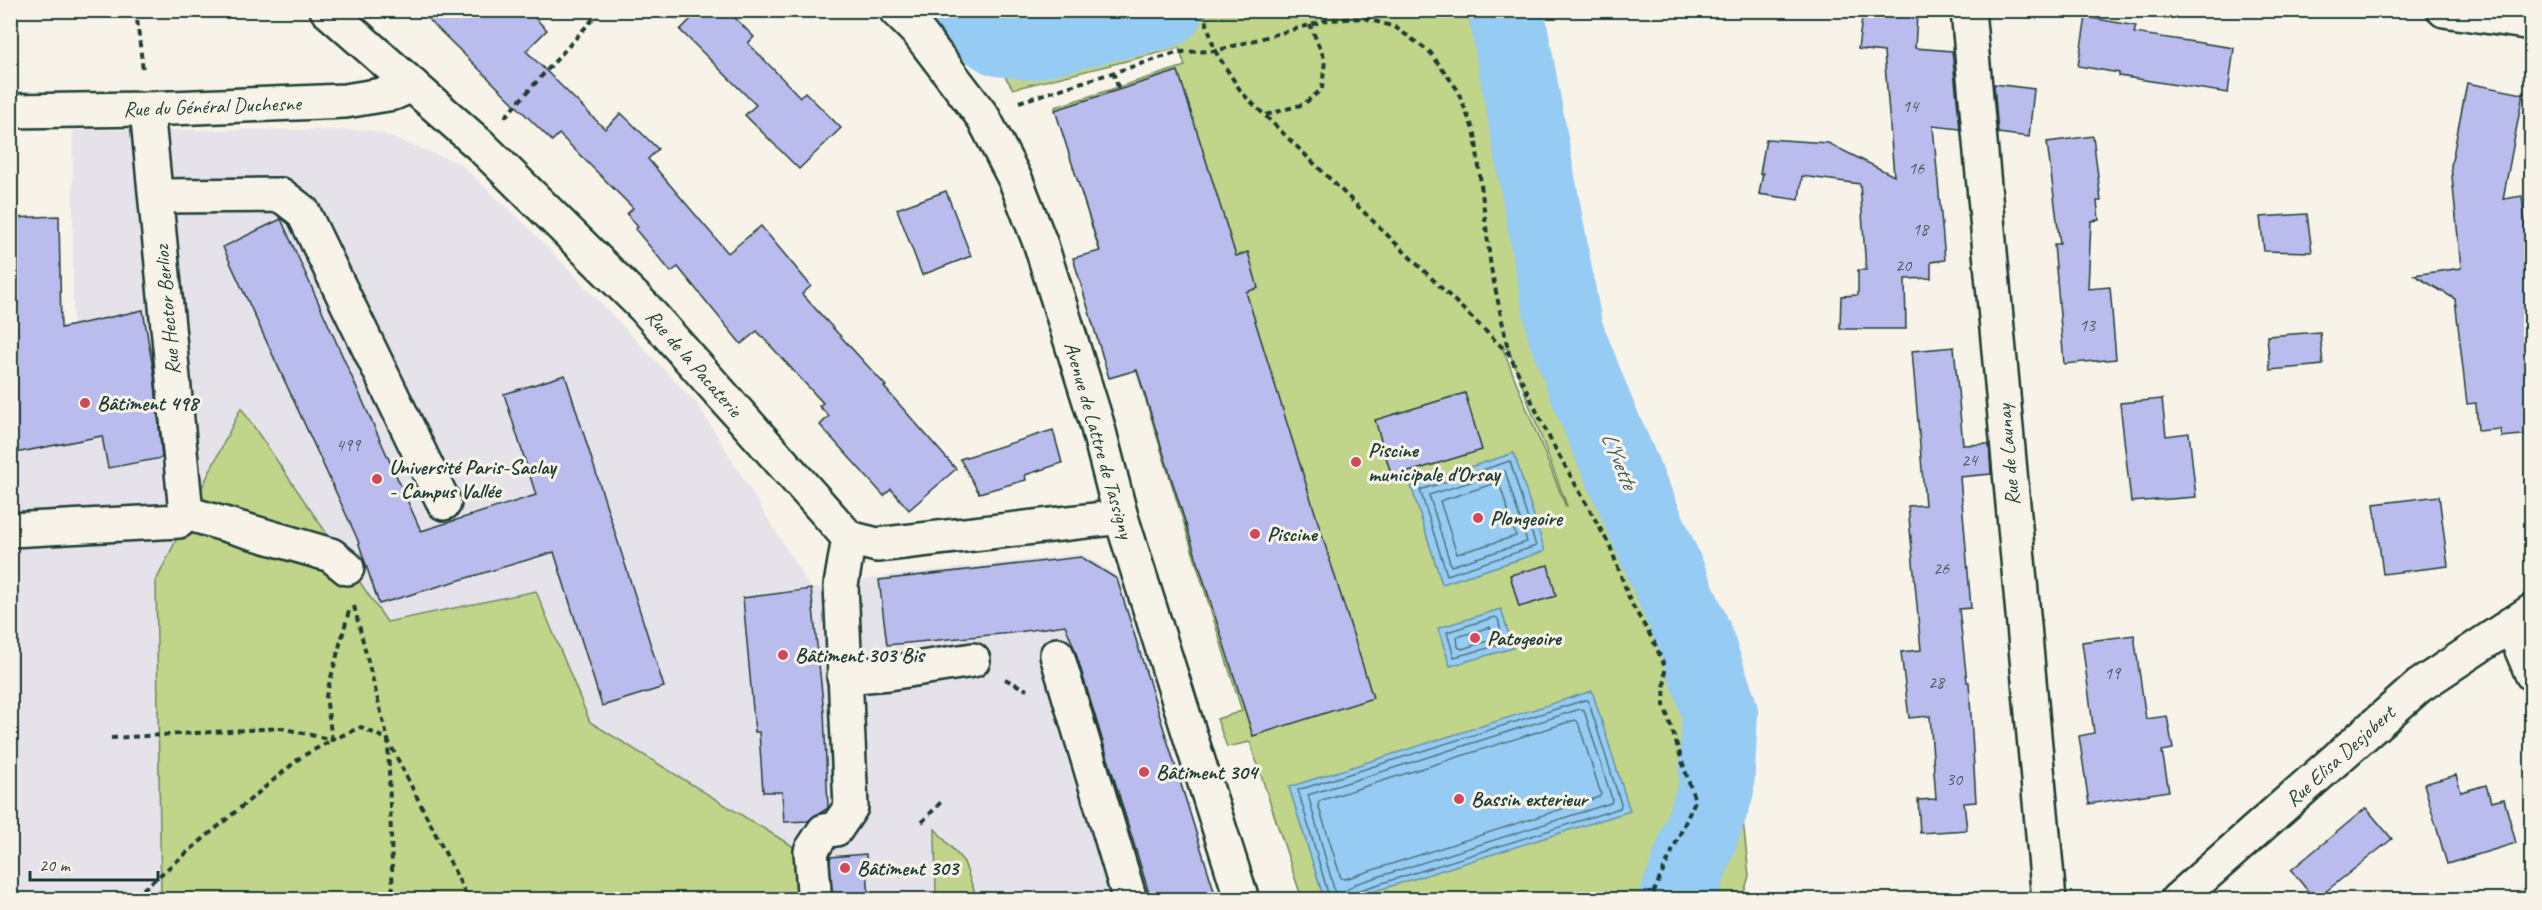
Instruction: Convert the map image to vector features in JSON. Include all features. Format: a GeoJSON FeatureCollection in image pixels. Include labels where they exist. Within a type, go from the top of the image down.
{"type":"FeatureCollection","features":[{"type":"Feature","properties":{"kind":"street","name":"Rue de la Pacaterie"},"geometry":{"type":"LineString","coordinates":[[327,10],[480,145],[644,307],[849,538]]}},
{"type":"Feature","properties":{"kind":"street","name":"Avenue de Lattre de Tassigny"},"geometry":{"type":"LineString","coordinates":[[896,10],[919,33],[983,117],[1016,181],[1041,245],[1097,424],[1121,517],[1242,900]]}},
{"type":"Feature","properties":{"kind":"street","name":"Rue de Launay"},"geometry":{"type":"LineString","coordinates":[[1968,10],[2049,900]]}},
{"type":"Feature","properties":{"kind":"street"},"geometry":{"type":"LineString","coordinates":[[2444,10],[2532,23]]}},
{"type":"Feature","properties":{"kind":"street","name":"Rue du Général Duchesne"},"geometry":{"type":"LineString","coordinates":[[10,111],[146,95],[345,101],[394,93],[412,85]]}},
{"type":"Feature","properties":{"kind":"street","name":"Rue Hector Berlioz"},"geometry":{"type":"LineString","coordinates":[[146,95],[186,513]]}},
{"type":"Feature","properties":{"kind":"street"},"geometry":{"type":"LineString","coordinates":[[157,196],[281,195],[303,212],[444,503]]}},
{"type":"Feature","properties":{"kind":"street"},"geometry":{"type":"LineString","coordinates":[[10,530],[179,521],[186,513],[332,555],[347,568]]}},
{"type":"Feature","properties":{"kind":"street"},"geometry":{"type":"LineString","coordinates":[[812,900],[814,891],[812,851],[824,831],[836,829],[850,807],[841,585],[849,538],[877,546],[1121,517]]}},
{"type":"Feature","properties":{"kind":"street"},"geometry":{"type":"LineString","coordinates":[[2521,618],[2532,674]]}},
{"type":"Feature","properties":{"kind":"street","name":"Rue Elisa Desjobert"},"geometry":{"type":"LineString","coordinates":[[2177,900],[2419,686],[2521,618]]}},
{"type":"Feature","properties":{"kind":"street"},"geometry":{"type":"LineString","coordinates":[[1057,655],[1130,900]]}},
{"type":"Feature","properties":{"kind":"street"},"geometry":{"type":"LineString","coordinates":[[844,676],[889,673],[973,660]]}},
{"type":"Feature","properties":{"kind":"path"},"geometry":{"type":"LineString","coordinates":[[136,10],[146,95]]}},
{"type":"Feature","properties":{"kind":"path"},"geometry":{"type":"LineString","coordinates":[[501,121],[601,10]]}},
{"type":"Feature","properties":{"kind":"path"},"geometry":{"type":"LineString","coordinates":[[1203,10],[1215,51],[1242,93],[1509,354]]}},
{"type":"Feature","properties":{"kind":"path"},"geometry":{"type":"LineString","coordinates":[[1011,104],[1179,52],[1215,51],[1328,20],[1364,18],[1395,27],[1430,52],[1457,89],[1475,134],[1491,268],[1509,354],[1551,441],[1610,546],[1631,603],[1653,640],[1665,667],[1664,705],[1695,801],[1650,900]]}},
{"type":"Feature","properties":{"kind":"path"},"geometry":{"type":"LineString","coordinates":[[1266,115],[1304,104],[1322,89],[1325,60],[1310,25]]}},
{"type":"Feature","properties":{"kind":"path"},"geometry":{"type":"LineString","coordinates":[[1113,72],[1119,90]]}},
{"type":"Feature","properties":{"kind":"path"},"geometry":{"type":"LineString","coordinates":[[332,740],[326,696],[352,599],[388,740],[469,900]]}},
{"type":"Feature","properties":{"kind":"path"},"geometry":{"type":"LineString","coordinates":[[1012,683],[1030,692]]}},
{"type":"Feature","properties":{"kind":"path"},"geometry":{"type":"LineString","coordinates":[[126,900],[141,891],[301,757],[361,727],[388,740]]}},
{"type":"Feature","properties":{"kind":"path"},"geometry":{"type":"LineString","coordinates":[[111,738],[281,728],[332,740]]}},
{"type":"Feature","properties":{"kind":"path"},"geometry":{"type":"LineString","coordinates":[[388,740],[393,900]]}},
{"type":"Feature","properties":{"kind":"path"},"geometry":{"type":"LineString","coordinates":[[922,822],[943,800]]}},
{"type":"Feature","properties":{"kind":"shaded area","name":"Université Paris-Saclay - Campus Vallée"},"geometry":{"type":"Polygon","coordinates":[[[73,130],[371,130],[459,163],[528,227],[698,405],[811,589],[880,577],[1083,554],[1119,577],[1218,899],[11,899],[10,326],[73,325],[73,130]]]}},
{"type":"Feature","properties":{"kind":"green space","name":"Piscine municipale d'Orsay"},"geometry":{"type":"Polygon","coordinates":[[[963,11],[1527,11],[1528,81],[1581,321],[1678,548],[1731,710],[1749,876],[1742,899],[1302,899],[1250,742],[1227,747],[1217,719],[1242,711],[1055,107],[1185,66],[1179,48],[1013,89],[963,11]],[[1508,348],[1503,349],[1566,507],[1508,348]]]}},
{"type":"Feature","properties":{"kind":"green space"},"geometry":{"type":"Polygon","coordinates":[[[241,408],[387,622],[536,591],[590,722],[797,849],[800,899],[161,899],[156,581],[241,408]]]}},
{"type":"Feature","properties":{"kind":"green space"},"geometry":{"type":"Polygon","coordinates":[[[935,829],[964,862],[977,899],[936,899],[935,829]]]}},
{"type":"Feature","properties":{"kind":"water","name":"Plongeoire"},"geometry":{"type":"Polygon","coordinates":[[[1514,453],[1545,551],[1442,584],[1411,486],[1514,453]]]}},
{"type":"Feature","properties":{"kind":"water","name":"Patogeoire"},"geometry":{"type":"Polygon","coordinates":[[[1501,609],[1513,648],[1450,666],[1438,628],[1501,609]]]}},
{"type":"Feature","properties":{"kind":"water","name":"Bassin exterieur"},"geometry":{"type":"Polygon","coordinates":[[[1592,691],[1630,811],[1350,899],[1324,899],[1289,787],[1592,691]]]}},
{"type":"Feature","properties":{"kind":"building"},"geometry":{"type":"Polygon","coordinates":[[[419,10],[527,10],[547,30],[526,51],[605,129],[621,113],[658,149],[648,159],[728,253],[761,226],[811,286],[802,294],[886,386],[884,387],[956,469],[909,510],[891,489],[884,496],[820,425],[829,416],[819,406],[823,403],[757,331],[741,344],[678,267],[671,272],[635,229],[638,227],[627,214],[633,208],[559,134],[552,141],[419,10]]]}},
{"type":"Feature","properties":{"kind":"building"},"geometry":{"type":"Polygon","coordinates":[[[700,10],[727,10],[754,37],[748,43],[800,97],[805,92],[841,128],[799,169],[745,115],[756,105],[680,30],[700,10]]]}},
{"type":"Feature","properties":{"kind":"building"},"geometry":{"type":"Polygon","coordinates":[[[1863,10],[1917,15],[1915,48],[1952,51],[1960,129],[1933,126],[1945,260],[1931,262],[1931,278],[1905,279],[1906,329],[1840,329],[1841,296],[1858,295],[1858,270],[1866,270],[1860,184],[1802,176],[1799,200],[1759,194],[1766,139],[1828,143],[1894,176],[1884,52],[1858,49],[1863,10]]]}},
{"type":"Feature","properties":{"kind":"building"},"geometry":{"type":"Polygon","coordinates":[[[2086,17],[2136,26],[2134,33],[2234,48],[2228,93],[2119,76],[2119,73],[2078,66],[2086,17]]]}},
{"type":"Feature","properties":{"kind":"building","name":"Piscine"},"geometry":{"type":"Polygon","coordinates":[[[1178,71],[1236,256],[1248,252],[1258,288],[1246,292],[1373,698],[1253,736],[1137,370],[1109,378],[1073,258],[1100,251],[1055,110],[1178,71]]]}},
{"type":"Feature","properties":{"kind":"building"},"geometry":{"type":"Polygon","coordinates":[[[2467,83],[2523,94],[2503,199],[2522,196],[2532,288],[2532,434],[2501,437],[2500,429],[2478,431],[2476,403],[2467,404],[2455,299],[2414,275],[2461,268],[2451,166],[2467,83]]]}},
{"type":"Feature","properties":{"kind":"building"},"geometry":{"type":"Polygon","coordinates":[[[1994,84],[2034,89],[2029,137],[1998,133],[1994,84]]]}},
{"type":"Feature","properties":{"kind":"building"},"geometry":{"type":"Polygon","coordinates":[[[2093,136],[2101,201],[2097,201],[2099,220],[2091,221],[2088,289],[2110,287],[2116,359],[2064,364],[2054,244],[2060,244],[2047,142],[2093,136]]]}},
{"type":"Feature","properties":{"kind":"building"},"geometry":{"type":"Polygon","coordinates":[[[946,191],[971,256],[922,275],[897,209],[946,191]]]}},
{"type":"Feature","properties":{"kind":"building"},"geometry":{"type":"Polygon","coordinates":[[[2307,214],[2312,252],[2264,251],[2260,217],[2307,214]]]}},
{"type":"Feature","properties":{"kind":"building","name":"Bâtiment 498"},"geometry":{"type":"Polygon","coordinates":[[[59,216],[61,328],[143,310],[154,374],[162,458],[108,468],[102,436],[10,454],[10,218],[59,216]]]}},
{"type":"Feature","properties":{"kind":"building"},"geometry":{"type":"Polygon","coordinates":[[[281,219],[421,531],[536,495],[504,394],[565,375],[664,687],[602,706],[554,552],[379,604],[357,538],[223,247],[281,219]]]}},
{"type":"Feature","properties":{"kind":"building"},"geometry":{"type":"Polygon","coordinates":[[[2320,332],[2323,365],[2270,370],[2267,336],[2320,332]]]}},
{"type":"Feature","properties":{"kind":"building"},"geometry":{"type":"Polygon","coordinates":[[[1954,347],[1963,445],[1989,444],[1991,474],[1960,477],[1971,608],[1959,609],[1967,682],[1969,682],[1976,802],[1964,803],[1967,830],[1920,833],[1918,800],[1936,799],[1930,716],[1909,718],[1901,652],[1921,650],[1908,506],[1925,505],[1912,351],[1954,347]]]}},
{"type":"Feature","properties":{"kind":"building"},"geometry":{"type":"Polygon","coordinates":[[[1465,393],[1482,450],[1392,477],[1375,420],[1465,393]]]}},
{"type":"Feature","properties":{"kind":"building"},"geometry":{"type":"Polygon","coordinates":[[[2162,399],[2166,436],[2189,433],[2196,497],[2131,502],[2120,403],[2162,399]]]}},
{"type":"Feature","properties":{"kind":"building"},"geometry":{"type":"Polygon","coordinates":[[[1053,430],[1062,463],[1025,475],[1026,480],[979,493],[960,459],[1053,430]]]}},
{"type":"Feature","properties":{"kind":"building"},"geometry":{"type":"Polygon","coordinates":[[[2439,496],[2448,566],[2383,574],[2374,504],[2439,496]]]}},
{"type":"Feature","properties":{"kind":"building","name":"Bâtiment 304"},"geometry":{"type":"Polygon","coordinates":[[[1081,557],[1117,579],[1217,900],[1151,900],[1075,650],[1065,625],[1011,633],[887,645],[879,580],[1081,557]]]}},
{"type":"Feature","properties":{"kind":"building"},"geometry":{"type":"Polygon","coordinates":[[[1548,565],[1556,596],[1519,607],[1510,575],[1548,565]]]}},
{"type":"Feature","properties":{"kind":"building","name":"Bâtiment 303 Bis"},"geometry":{"type":"Polygon","coordinates":[[[811,589],[824,712],[828,808],[808,821],[784,822],[782,792],[763,792],[759,732],[755,732],[743,598],[811,589]]]}},
{"type":"Feature","properties":{"kind":"building"},"geometry":{"type":"Polygon","coordinates":[[[2134,635],[2146,719],[2167,716],[2173,749],[2162,751],[2169,791],[2089,804],[2079,736],[2094,733],[2082,642],[2134,635]]]}},
{"type":"Feature","properties":{"kind":"building"},"geometry":{"type":"Polygon","coordinates":[[[2456,775],[2461,792],[2486,785],[2491,802],[2504,799],[2516,843],[2447,864],[2424,784],[2456,775]]]}},
{"type":"Feature","properties":{"kind":"building"},"geometry":{"type":"Polygon","coordinates":[[[2366,808],[2392,839],[2315,900],[2291,870],[2366,808]]]}},
{"type":"Feature","properties":{"kind":"building","name":"Bâtiment 303"},"geometry":{"type":"Polygon","coordinates":[[[866,854],[869,900],[831,900],[830,857],[866,854]]]}},
{"type":"Feature","properties":{"kind":"waterway","name":"L'Yvette"},"geometry":{"type":"LineString","coordinates":[[963,10],[966,16],[999,38],[1029,42],[1165,10]]}},
{"type":"Feature","properties":{"kind":"waterway","name":"L'Yvette"},"geometry":{"type":"LineString","coordinates":[[1506,10],[1565,331],[1596,411],[1694,636],[1720,712],[1716,790],[1677,900]]}},
{"type":"Feature","properties":{"kind":"place","name":"Bâtiment 498"},"geometry":{"type":"Point","coordinates":[85,403]}},
{"type":"Feature","properties":{"kind":"place","name":"Piscine municipale d'Orsay"},"geometry":{"type":"Point","coordinates":[1356,462]}},
{"type":"Feature","properties":{"kind":"place","name":"Université Paris-Saclay - Campus Vallée"},"geometry":{"type":"Point","coordinates":[377,479]}},
{"type":"Feature","properties":{"kind":"place","name":"Plongeoire"},"geometry":{"type":"Point","coordinates":[1478,518]}},
{"type":"Feature","properties":{"kind":"place","name":"Piscine"},"geometry":{"type":"Point","coordinates":[1255,534]}},
{"type":"Feature","properties":{"kind":"place","name":"Patogeoire"},"geometry":{"type":"Point","coordinates":[1475,638]}},
{"type":"Feature","properties":{"kind":"place","name":"Bâtiment 303 Bis"},"geometry":{"type":"Point","coordinates":[783,655]}},
{"type":"Feature","properties":{"kind":"place","name":"Bâtiment 304"},"geometry":{"type":"Point","coordinates":[1144,772]}},
{"type":"Feature","properties":{"kind":"place","name":"Bassin exterieur"},"geometry":{"type":"Point","coordinates":[1459,799]}},
{"type":"Feature","properties":{"kind":"place","name":"Bâtiment 303"},"geometry":{"type":"Point","coordinates":[845,868]}}]}
